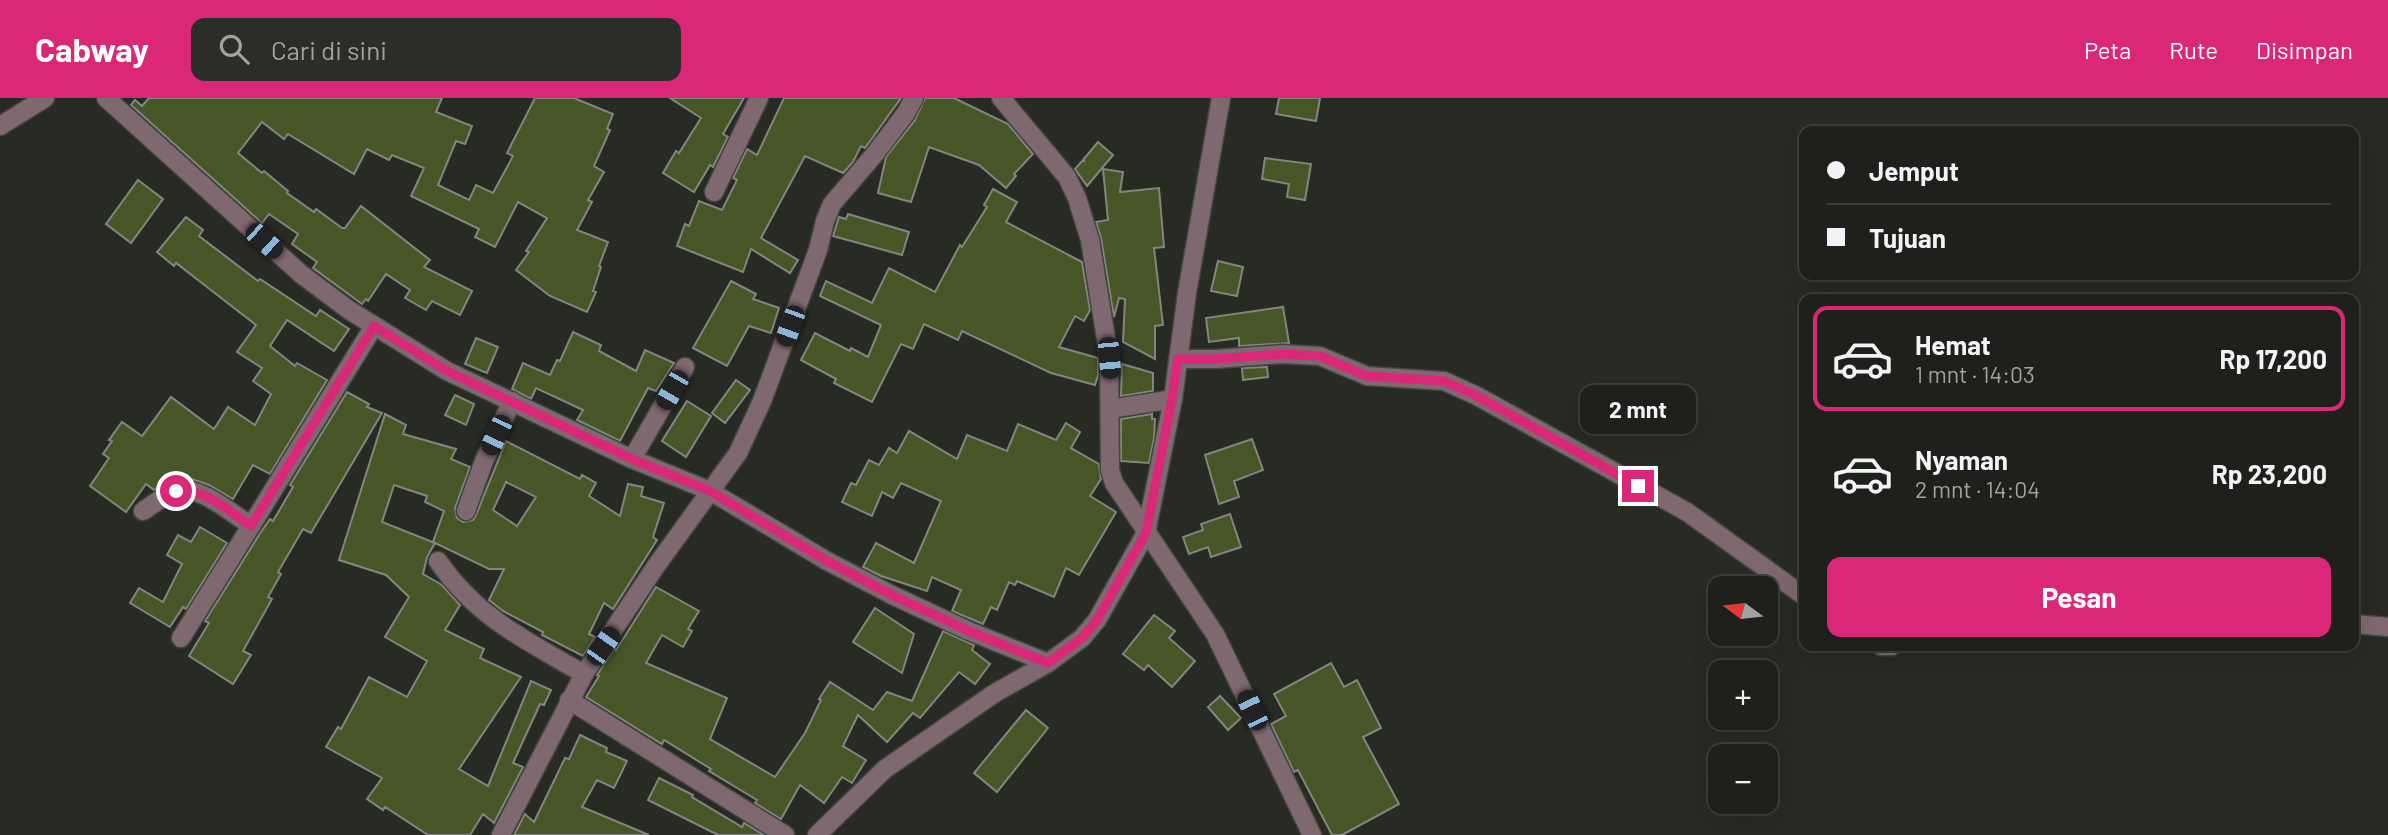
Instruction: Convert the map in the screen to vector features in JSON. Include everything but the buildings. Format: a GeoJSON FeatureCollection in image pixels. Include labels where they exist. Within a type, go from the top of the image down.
{"type":"FeatureCollection","features":[{"type":"Feature","properties":{"kind":"street"},"geometry":{"type":"LineString","coordinates":[[0,126],[45,98]]}},
{"type":"Feature","properties":{"kind":"street"},"geometry":{"type":"LineString","coordinates":[[106,98],[301,274],[374,326],[447,371],[632,459],[710,491],[827,561],[894,596],[969,631],[1048,663]]}},
{"type":"Feature","properties":{"kind":"street"},"geometry":{"type":"LineString","coordinates":[[714,192],[759,98]]}},
{"type":"Feature","properties":{"kind":"street"},"geometry":{"type":"LineString","coordinates":[[501,835],[584,674],[656,566],[738,453],[762,401],[818,250],[832,204],[874,155],[914,98]]}},
{"type":"Feature","properties":{"kind":"street"},"geometry":{"type":"LineString","coordinates":[[1001,98],[1068,177],[1090,240],[1109,358],[1110,470],[1118,490],[1215,634],[1305,831]]}},
{"type":"Feature","properties":{"kind":"street"},"geometry":{"type":"LineString","coordinates":[[817,835],[885,769],[995,693],[1048,663],[1082,638],[1153,541],[1186,293],[1221,98]]}},
{"type":"Feature","properties":{"kind":"street"},"geometry":{"type":"LineString","coordinates":[[181,638],[374,326]]}},
{"type":"Feature","properties":{"kind":"street"},"geometry":{"type":"LineString","coordinates":[[1178,359],[1282,354],[1320,356],[1367,376],[1444,381],[1477,396],[1687,512],[1799,592]]}},
{"type":"Feature","properties":{"kind":"street"},"geometry":{"type":"LineString","coordinates":[[632,459],[685,368]]}},
{"type":"Feature","properties":{"kind":"street"},"geometry":{"type":"LineString","coordinates":[[1110,409],[1172,399]]}},
{"type":"Feature","properties":{"kind":"street"},"geometry":{"type":"LineString","coordinates":[[466,511],[484,461],[512,401]]}},
{"type":"Feature","properties":{"kind":"street"},"geometry":{"type":"LineString","coordinates":[[144,511],[170,494],[189,489],[205,496],[251,526]]}},
{"type":"Feature","properties":{"kind":"street"},"geometry":{"type":"LineString","coordinates":[[439,561],[448,576],[486,615],[584,674]]}},
{"type":"Feature","properties":{"kind":"street"},"geometry":{"type":"LineString","coordinates":[[2359,624],[2388,627]]}},
{"type":"Feature","properties":{"kind":"street"},"geometry":{"type":"LineString","coordinates":[[569,700],[785,835]]}},
{"type":"Feature","properties":{"kind":"route"},"geometry":{"type":"LineString","coordinates":[[176,491],[189,489],[205,496],[251,526],[374,326],[447,371],[601,445],[710,491],[827,561],[894,596],[969,631],[1048,663],[1082,638],[1097,620],[1146,533],[1178,359],[1282,354],[1320,356],[1367,376],[1444,381],[1477,396],[1638,486]]}}]}
